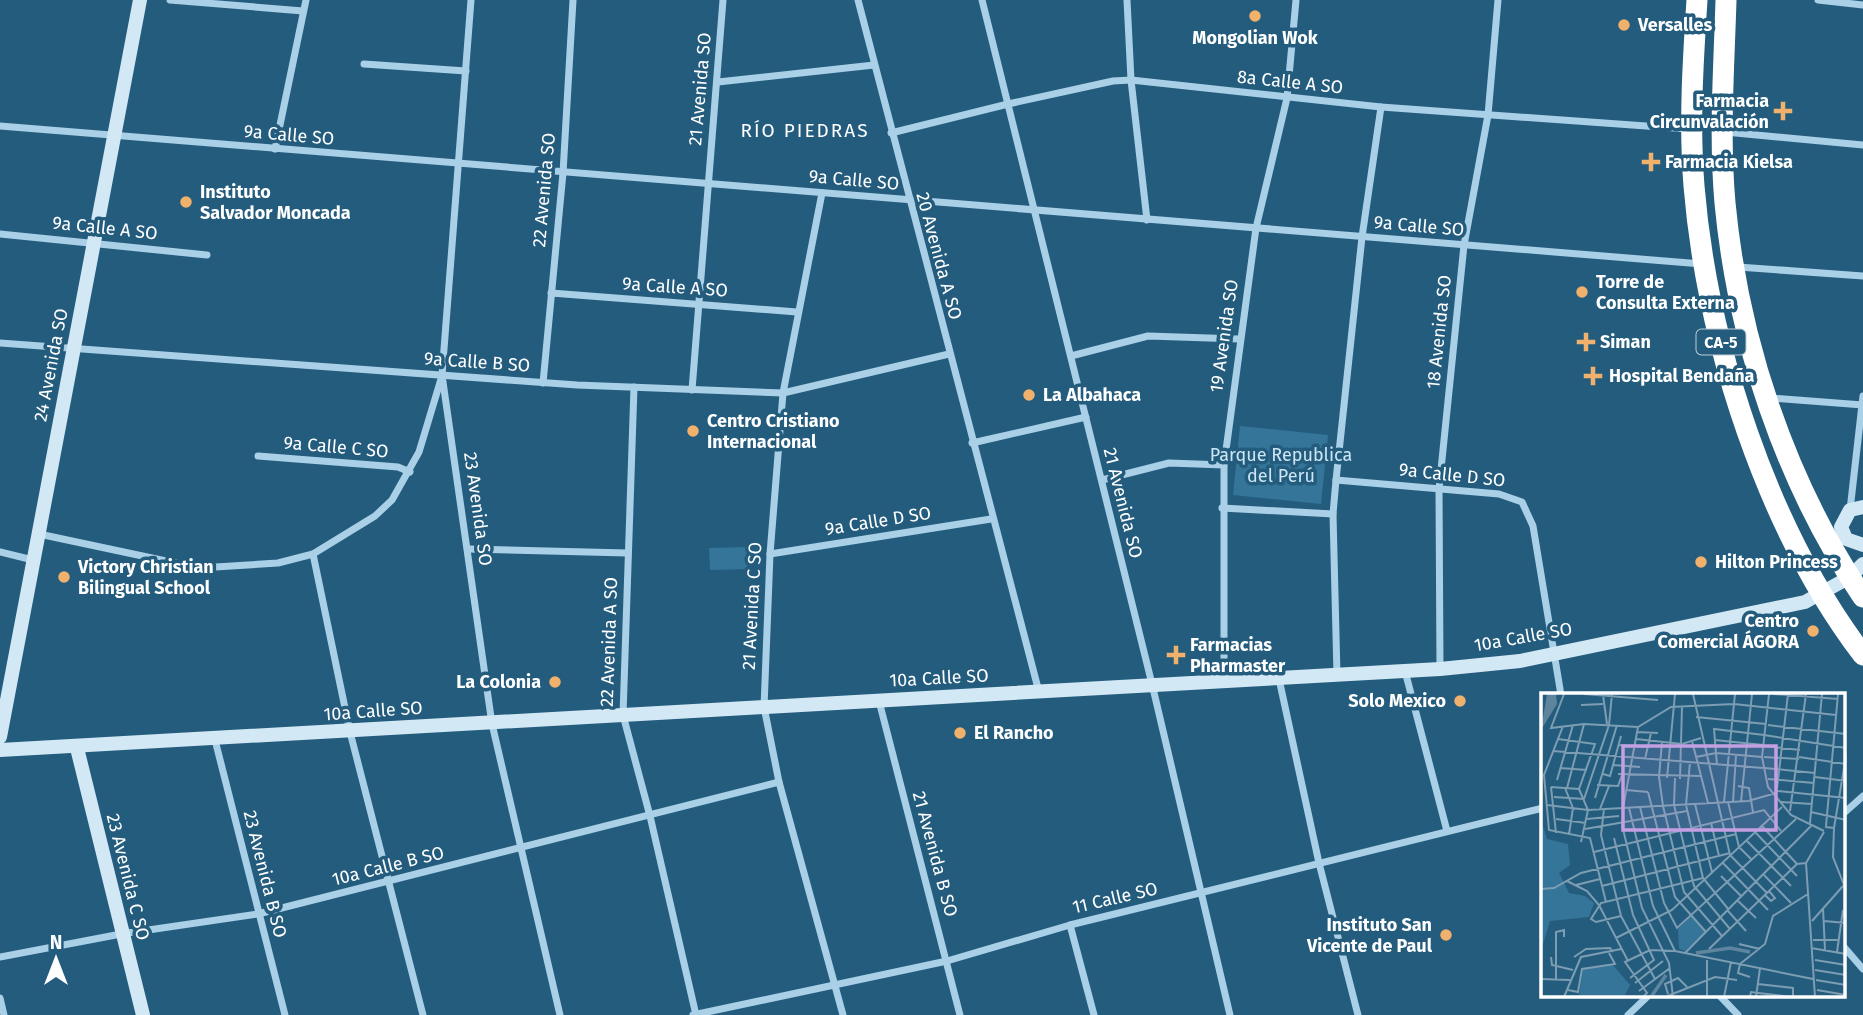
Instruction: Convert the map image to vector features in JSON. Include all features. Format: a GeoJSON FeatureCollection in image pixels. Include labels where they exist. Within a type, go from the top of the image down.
{"type":"FeatureCollection","features":[{"type":"Feature","properties":{"kind":"highway","name":"CA-5"},"geometry":{"type":"LineString","coordinates":[[1697,0],[1692,129],[1694,186],[1720,336],[1749,433],[1792,540],[1823,594],[1863,654]]}},
{"type":"Feature","properties":{"kind":"highway","name":"CA-5"},"geometry":{"type":"LineString","coordinates":[[1726,0],[1721,132],[1725,203],[1741,308],[1767,397],[1787,451],[1856,570],[1863,597]]}},
{"type":"Feature","properties":{"kind":"highway"},"geometry":{"type":"LineString","coordinates":[[1694,48],[1702,62],[1703,119],[1710,128],[1721,132]]}},
{"type":"Feature","properties":{"kind":"highway"},"geometry":{"type":"LineString","coordinates":[[1706,265],[1715,265],[1725,273],[1730,295],[1741,308]]}},
{"type":"Feature","properties":{"kind":"street","name":"24 Avenida SO"},"geometry":{"type":"LineString","coordinates":[[0,737],[140,0]]}},
{"type":"Feature","properties":{"kind":"street"},"geometry":{"type":"LineString","coordinates":[[170,0],[303,11]]}},
{"type":"Feature","properties":{"kind":"street"},"geometry":{"type":"LineString","coordinates":[[275,149],[306,0]]}},
{"type":"Feature","properties":{"kind":"street","name":"23 Avenida SO"},"geometry":{"type":"LineString","coordinates":[[471,0],[442,375],[492,723],[560,1015]]}},
{"type":"Feature","properties":{"kind":"street","name":"22 Avenida SO"},"geometry":{"type":"LineString","coordinates":[[543,383],[563,173],[573,0]]}},
{"type":"Feature","properties":{"kind":"street","name":"21 Avenida SO"},"geometry":{"type":"LineString","coordinates":[[692,390],[723,0]]}},
{"type":"Feature","properties":{"kind":"street","name":"20 Avenida A SO"},"geometry":{"type":"LineString","coordinates":[[858,0],[991,519]]}},
{"type":"Feature","properties":{"kind":"street","name":"21 Avenida SO"},"geometry":{"type":"LineString","coordinates":[[982,0],[1152,684],[1230,1015]]}},
{"type":"Feature","properties":{"kind":"street"},"geometry":{"type":"LineString","coordinates":[[1127,0],[1131,80],[1147,220]]}},
{"type":"Feature","properties":{"kind":"street","name":"19 Avenida SO"},"geometry":{"type":"LineString","coordinates":[[1224,680],[1224,465],[1256,228],[1287,99],[1296,0]]}},
{"type":"Feature","properties":{"kind":"street","name":"18 Avenida SO"},"geometry":{"type":"LineString","coordinates":[[1440,669],[1439,489],[1464,245],[1488,115],[1498,0]]}},
{"type":"Feature","properties":{"kind":"street"},"geometry":{"type":"LineString","coordinates":[[1818,0],[1863,5]]}},
{"type":"Feature","properties":{"kind":"street"},"geometry":{"type":"LineString","coordinates":[[364,64],[466,71]]}},
{"type":"Feature","properties":{"kind":"street"},"geometry":{"type":"LineString","coordinates":[[718,82],[874,65]]}},
{"type":"Feature","properties":{"kind":"street","name":"8a Calle A SO"},"geometry":{"type":"LineString","coordinates":[[891,133],[1007,104],[1112,81],[1131,80],[1287,99],[1692,129]]}},
{"type":"Feature","properties":{"kind":"street"},"geometry":{"type":"LineString","coordinates":[[1337,675],[1333,514],[1362,237],[1381,107]]}},
{"type":"Feature","properties":{"kind":"street","name":"9a Calle SO"},"geometry":{"type":"LineString","coordinates":[[0,126],[1706,265]]}},
{"type":"Feature","properties":{"kind":"street"},"geometry":{"type":"LineString","coordinates":[[1721,132],[1863,145]]}},
{"type":"Feature","properties":{"kind":"street","name":"21 Avenida C SO"},"geometry":{"type":"LineString","coordinates":[[822,193],[783,393],[770,554],[764,707],[779,782],[843,1015]]}},
{"type":"Feature","properties":{"kind":"street","name":"9a Calle A SO"},"geometry":{"type":"LineString","coordinates":[[0,234],[207,255]]}},
{"type":"Feature","properties":{"kind":"street"},"geometry":{"type":"LineString","coordinates":[[1734,267],[1863,276]]}},
{"type":"Feature","properties":{"kind":"street","name":"9a Calle A SO"},"geometry":{"type":"LineString","coordinates":[[551,293],[797,312]]}},
{"type":"Feature","properties":{"kind":"street"},"geometry":{"type":"LineString","coordinates":[[1071,356],[1148,336],[1239,339]]}},
{"type":"Feature","properties":{"kind":"street","name":"9a Calle B SO"},"geometry":{"type":"LineString","coordinates":[[0,343],[74,346],[543,383],[783,393],[948,354]]}},
{"type":"Feature","properties":{"kind":"street"},"geometry":{"type":"LineString","coordinates":[[248,361],[248,371]]}},
{"type":"Feature","properties":{"kind":"street"},"geometry":{"type":"LineString","coordinates":[[39,534],[199,568],[278,563],[313,554],[375,516],[393,500],[410,472],[442,375]]}},
{"type":"Feature","properties":{"kind":"street","name":"22 Avenida A SO"},"geometry":{"type":"LineString","coordinates":[[634,387],[623,715],[650,816],[695,1015]]}},
{"type":"Feature","properties":{"kind":"street"},"geometry":{"type":"LineString","coordinates":[[1863,396],[1856,509],[1842,521],[1836,537],[1863,545]]}},
{"type":"Feature","properties":{"kind":"street"},"geometry":{"type":"LineString","coordinates":[[1767,397],[1863,405]]}},
{"type":"Feature","properties":{"kind":"street"},"geometry":{"type":"LineString","coordinates":[[972,443],[1086,416]]}},
{"type":"Feature","properties":{"kind":"street","name":"9a Calle C SO"},"geometry":{"type":"LineString","coordinates":[[258,456],[398,467],[410,472]]}},
{"type":"Feature","properties":{"kind":"street"},"geometry":{"type":"LineString","coordinates":[[1102,480],[1169,463],[1224,465]]}},
{"type":"Feature","properties":{"kind":"street","name":"9a Calle D SO"},"geometry":{"type":"LineString","coordinates":[[1336,480],[1499,494],[1522,502],[1533,526],[1554,652]]}},
{"type":"Feature","properties":{"kind":"street"},"geometry":{"type":"LineString","coordinates":[[1223,508],[1333,514]]}},
{"type":"Feature","properties":{"kind":"street"},"geometry":{"type":"LineString","coordinates":[[991,519],[1039,692]]}},
{"type":"Feature","properties":{"kind":"street","name":"9a Calle D SO"},"geometry":{"type":"LineString","coordinates":[[770,554],[991,519]]}},
{"type":"Feature","properties":{"kind":"street"},"geometry":{"type":"LineString","coordinates":[[468,549],[627,553]]}},
{"type":"Feature","properties":{"kind":"street"},"geometry":{"type":"LineString","coordinates":[[0,552],[34,560]]}},
{"type":"Feature","properties":{"kind":"street"},"geometry":{"type":"LineString","coordinates":[[313,554],[350,732],[424,1015]]}},
{"type":"Feature","properties":{"kind":"street","name":"10a Calle SO"},"geometry":{"type":"LineString","coordinates":[[0,750],[77,748],[1440,669],[1520,661],[1805,602],[1823,594],[1856,570]]}},
{"type":"Feature","properties":{"kind":"street"},"geometry":{"type":"LineString","coordinates":[[1554,652],[1561,693]]}},
{"type":"Feature","properties":{"kind":"street"},"geometry":{"type":"LineString","coordinates":[[1405,671],[1447,831]]}},
{"type":"Feature","properties":{"kind":"street"},"geometry":{"type":"LineString","coordinates":[[1279,678],[1319,863],[1358,1015]]}},
{"type":"Feature","properties":{"kind":"street","name":"21 Avenida B SO"},"geometry":{"type":"LineString","coordinates":[[879,701],[960,1015]]}},
{"type":"Feature","properties":{"kind":"street","name":"23 Avenida B SO"},"geometry":{"type":"LineString","coordinates":[[215,740],[285,1015]]}},
{"type":"Feature","properties":{"kind":"street","name":"23 Avenida C SO"},"geometry":{"type":"LineString","coordinates":[[77,748],[143,1015]]}},
{"type":"Feature","properties":{"kind":"street","name":"10a Calle B SO"},"geometry":{"type":"LineString","coordinates":[[0,957],[121,933],[258,914],[779,782]]}},
{"type":"Feature","properties":{"kind":"street"},"geometry":{"type":"LineString","coordinates":[[1846,811],[1863,796]]}},
{"type":"Feature","properties":{"kind":"street","name":"11 Calle SO"},"geometry":{"type":"LineString","coordinates":[[695,1015],[947,961],[1070,925],[1541,808]]}},
{"type":"Feature","properties":{"kind":"street"},"geometry":{"type":"LineString","coordinates":[[1070,925],[1094,1015]]}},
{"type":"Feature","properties":{"kind":"street"},"geometry":{"type":"LineString","coordinates":[[1846,949],[1863,969]]}},
{"type":"Feature","properties":{"kind":"street"},"geometry":{"type":"LineString","coordinates":[[1628,1015],[1646,998]]}},
{"type":"Feature","properties":{"kind":"street"},"geometry":{"type":"LineString","coordinates":[[1722,998],[1738,1015]]}},
{"type":"Feature","properties":{"kind":"street"},"geometry":{"type":"LineString","coordinates":[[0,999],[4,1015]]}},
{"type":"Feature","properties":{"kind":"green space","name":"Parque Republica del Perú"},"geometry":{"type":"Polygon","coordinates":[[[1240,426],[1328,435],[1321,504],[1233,495],[1240,426]]]}},
{"type":"Feature","properties":{"kind":"green space"},"geometry":{"type":"Polygon","coordinates":[[[749,547],[750,569],[710,570],[709,548],[749,547]]]}},
{"type":"Feature","properties":{"kind":"place","name":"Mongolian Wok"},"geometry":{"type":"Point","coordinates":[1255,16]}},
{"type":"Feature","properties":{"kind":"place","name":"Versalles"},"geometry":{"type":"Point","coordinates":[1624,25]}},
{"type":"Feature","properties":{"kind":"place","name":"Farmacia Circunvalación"},"geometry":{"type":"Point","coordinates":[1783,111]}},
{"type":"Feature","properties":{"kind":"place","name":"Farmacia Kielsa"},"geometry":{"type":"Point","coordinates":[1651,162]}},
{"type":"Feature","properties":{"kind":"place","name":"Instituto Salvador Moncada"},"geometry":{"type":"Point","coordinates":[186,202]}},
{"type":"Feature","properties":{"kind":"place","name":"Torre de Consulta Externa"},"geometry":{"type":"Point","coordinates":[1582,292]}},
{"type":"Feature","properties":{"kind":"place","name":"Siman"},"geometry":{"type":"Point","coordinates":[1586,342]}},
{"type":"Feature","properties":{"kind":"place","name":"Hospital Bendaña"},"geometry":{"type":"Point","coordinates":[1593,376]}},
{"type":"Feature","properties":{"kind":"place","name":"La Albahaca"},"geometry":{"type":"Point","coordinates":[1029,395]}},
{"type":"Feature","properties":{"kind":"place","name":"Centro Cristiano Internacional"},"geometry":{"type":"Point","coordinates":[693,431]}},
{"type":"Feature","properties":{"kind":"place","name":"Hilton Princess"},"geometry":{"type":"Point","coordinates":[1701,562]}},
{"type":"Feature","properties":{"kind":"place","name":"Victory Christian Bilingual School"},"geometry":{"type":"Point","coordinates":[64,577]}},
{"type":"Feature","properties":{"kind":"place","name":"Centro Comercial ÁGORA"},"geometry":{"type":"Point","coordinates":[1813,631]}},
{"type":"Feature","properties":{"kind":"place","name":"Farmacias Pharmaster"},"geometry":{"type":"Point","coordinates":[1176,655]}},
{"type":"Feature","properties":{"kind":"place","name":"La Colonia"},"geometry":{"type":"Point","coordinates":[555,682]}},
{"type":"Feature","properties":{"kind":"place","name":"Solo Mexico"},"geometry":{"type":"Point","coordinates":[1460,701]}},
{"type":"Feature","properties":{"kind":"place","name":"El Rancho"},"geometry":{"type":"Point","coordinates":[960,733]}},
{"type":"Feature","properties":{"kind":"place","name":"Instituto San Vicente de Paul"},"geometry":{"type":"Point","coordinates":[1446,935]}},
{"type":"Feature","properties":{"kind":"district","name":"RÍO PIEDRAS"},"geometry":{"type":"Point","coordinates":[805,130]}}]}
